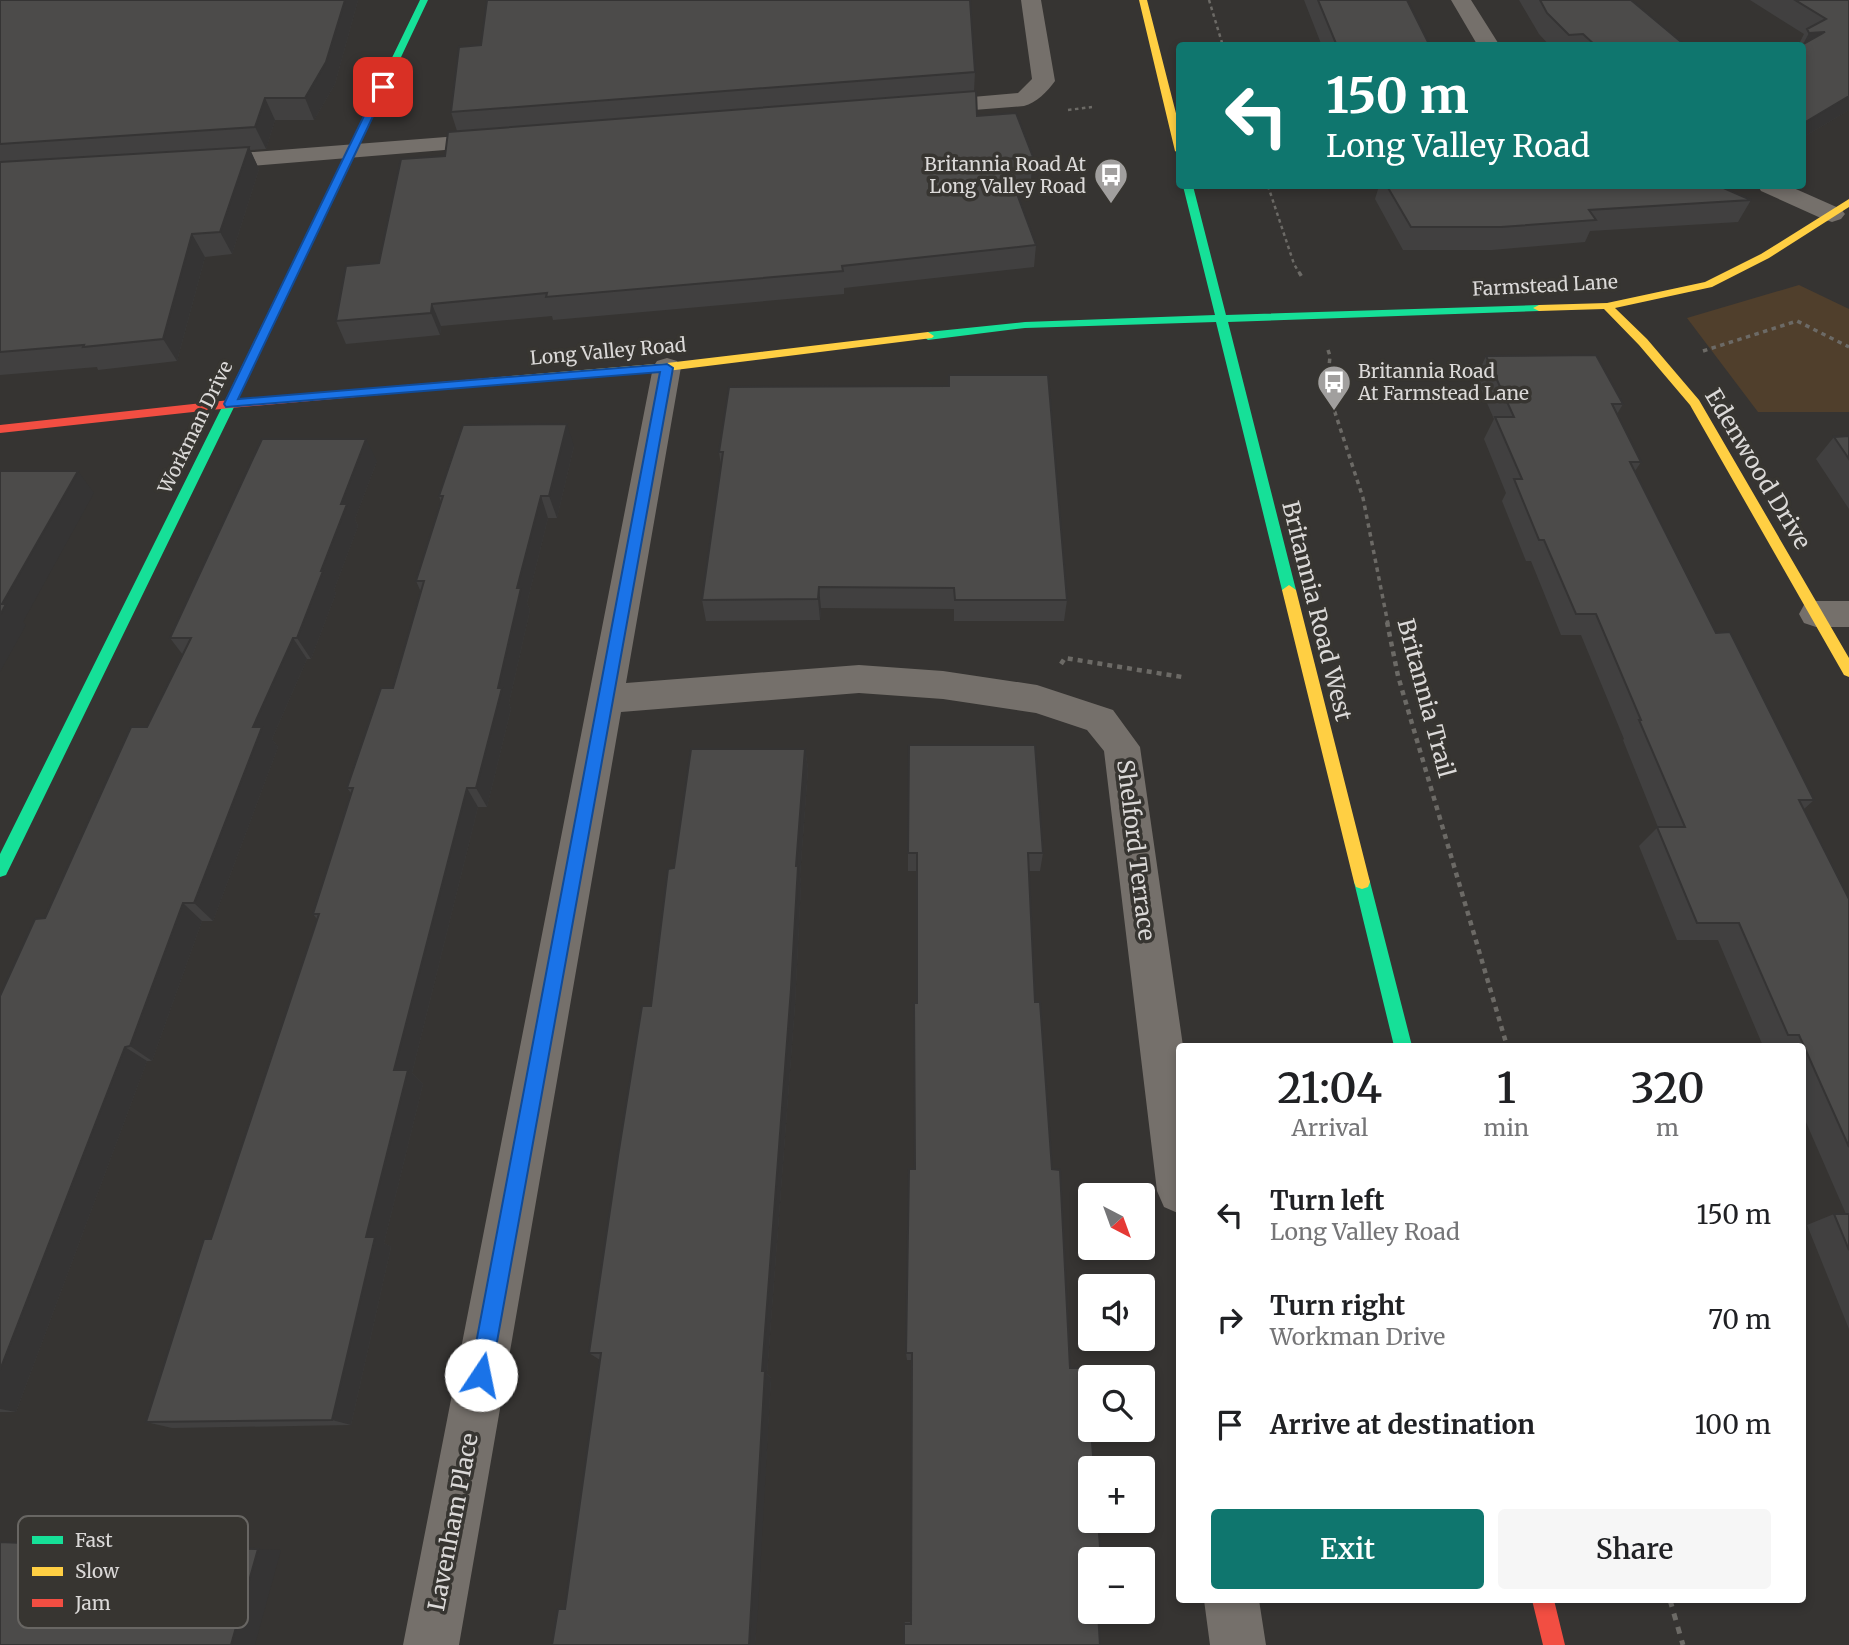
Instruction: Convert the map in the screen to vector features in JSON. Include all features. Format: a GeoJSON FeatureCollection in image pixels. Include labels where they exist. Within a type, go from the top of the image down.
{"type":"FeatureCollection","features":[{"type":"Feature","properties":{"kind":"street","name":"Workman Drive"},"geometry":{"type":"LineString","coordinates":[[0,870],[230,404],[424,0]]}},
{"type":"Feature","properties":{"kind":"street"},"geometry":{"type":"LineString","coordinates":[[903,109],[1024,99],[1044,81],[1031,0]]}},
{"type":"Feature","properties":{"kind":"street"},"geometry":{"type":"LineString","coordinates":[[1143,0],[1176,135]]}},
{"type":"Feature","properties":{"kind":"street"},"geometry":{"type":"LineString","coordinates":[[1461,0],[1487,42]]}},
{"type":"Feature","properties":{"kind":"street"},"geometry":{"type":"LineString","coordinates":[[174,165],[514,139]]}},
{"type":"Feature","properties":{"kind":"street","name":"Britannia Road West"},"geometry":{"type":"LineString","coordinates":[[1189,189],[1402,1043]]}},
{"type":"Feature","properties":{"kind":"street"},"geometry":{"type":"LineString","coordinates":[[1780,189],[1841,208]]}},
{"type":"Feature","properties":{"kind":"street","name":"Farmstead Lane"},"geometry":{"type":"LineString","coordinates":[[1220,317],[1607,306],[1708,285],[1765,256],[1841,208]]}},
{"type":"Feature","properties":{"kind":"street","name":"Edenwood Drive"},"geometry":{"type":"LineString","coordinates":[[1607,306],[1643,342],[1695,403],[1833,614],[1849,671]]}},
{"type":"Feature","properties":{"kind":"street","name":"Long Valley Road"},"geometry":{"type":"LineString","coordinates":[[0,429],[230,404],[667,368],[1025,325],[1220,317]]}},
{"type":"Feature","properties":{"kind":"street","name":"Lavenham Place"},"geometry":{"type":"LineString","coordinates":[[430,1645],[667,368]]}},
{"type":"Feature","properties":{"kind":"street","name":"Shelford Terrace"},"geometry":{"type":"LineString","coordinates":[[607,699],[859,679],[943,685],[1037,699],[1100,720],[1122,747],[1176,1160]]}},
{"type":"Feature","properties":{"kind":"street"},"geometry":{"type":"LineString","coordinates":[[1232,1603],[1238,1645]]}},
{"type":"Feature","properties":{"kind":"street"},"geometry":{"type":"LineString","coordinates":[[1544,1603],[1554,1645]]}},
{"type":"Feature","properties":{"kind":"path"},"geometry":{"type":"LineString","coordinates":[[1209,0],[1222,42]]}},
{"type":"Feature","properties":{"kind":"path"},"geometry":{"type":"LineString","coordinates":[[1269,189],[1294,264],[1302,278]]}},
{"type":"Feature","properties":{"kind":"path"},"geometry":{"type":"LineString","coordinates":[[1703,351],[1797,321],[1849,347]]}},
{"type":"Feature","properties":{"kind":"path","name":"Britannia Trail"},"geometry":{"type":"LineString","coordinates":[[1330,356],[1327,388],[1363,498],[1398,676],[1506,1043]]}},
{"type":"Feature","properties":{"kind":"path"},"geometry":{"type":"LineString","coordinates":[[1037,699],[1065,658],[1182,677]]}},
{"type":"Feature","properties":{"kind":"path"},"geometry":{"type":"LineString","coordinates":[[1671,1603],[1683,1645]]}},
{"type":"Feature","properties":{"kind":"shaded area"},"geometry":{"type":"Polygon","coordinates":[[[1799,285],[1849,309],[1849,412],[1758,412],[1687,318],[1799,285]]]}},
{"type":"Feature","properties":{"kind":"building"},"geometry":{"type":"Polygon","coordinates":[[[0,0],[345,0],[326,62],[305,98],[265,98],[255,127],[0,144],[0,0]]]}},
{"type":"Feature","properties":{"kind":"building"},"geometry":{"type":"Polygon","coordinates":[[[487,0],[970,0],[975,72],[451,112],[459,47],[481,45],[487,0]]]}},
{"type":"Feature","properties":{"kind":"building"},"geometry":{"type":"Polygon","coordinates":[[[1318,0],[1407,0],[1428,42],[1335,42],[1318,0]]]}},
{"type":"Feature","properties":{"kind":"building"},"geometry":{"type":"Polygon","coordinates":[[[1540,0],[1631,0],[1681,42],[1592,42],[1583,34],[1569,35],[1547,13],[1540,0]]]}},
{"type":"Feature","properties":{"kind":"building"},"geometry":{"type":"Polygon","coordinates":[[[1795,0],[1849,0],[1849,96],[1806,122],[1806,43],[1825,32],[1809,33],[1807,29],[1826,19],[1795,0]]]}},
{"type":"Feature","properties":{"kind":"building"},"geometry":{"type":"Polygon","coordinates":[[[976,91],[977,116],[1016,113],[1033,157],[1004,159],[1036,245],[842,266],[843,271],[546,297],[547,293],[432,304],[431,313],[336,321],[346,266],[379,263],[401,159],[445,156],[448,132],[976,91]]]}},
{"type":"Feature","properties":{"kind":"building"},"geometry":{"type":"Polygon","coordinates":[[[249,147],[220,232],[192,234],[163,339],[0,352],[0,162],[249,147]]]}},
{"type":"Feature","properties":{"kind":"building"},"geometry":{"type":"Polygon","coordinates":[[[1389,189],[1726,189],[1751,200],[1589,210],[1596,220],[1501,227],[1411,227],[1389,189]]]}},
{"type":"Feature","properties":{"kind":"building"},"geometry":{"type":"Polygon","coordinates":[[[1596,355],[1623,404],[1612,404],[1641,462],[1630,462],[1716,633],[1730,632],[1814,800],[1799,800],[1849,899],[1849,1147],[1806,1051],[1806,1043],[1803,1043],[1799,1035],[1788,1035],[1739,923],[1697,923],[1657,827],[1685,827],[1596,614],[1576,614],[1544,540],[1539,540],[1514,479],[1522,479],[1495,417],[1514,417],[1486,356],[1596,355]]]}},
{"type":"Feature","properties":{"kind":"building"},"geometry":{"type":"Polygon","coordinates":[[[949,375],[1048,375],[1067,600],[955,600],[954,588],[819,587],[818,599],[702,600],[723,452],[719,452],[729,387],[949,386],[949,375]]]}},
{"type":"Feature","properties":{"kind":"building"},"geometry":{"type":"Polygon","coordinates":[[[567,424],[549,496],[541,496],[517,588],[521,588],[498,688],[502,688],[476,788],[467,788],[394,1070],[408,1070],[366,1237],[375,1237],[332,1420],[146,1422],[204,1239],[211,1239],[319,914],[313,914],[353,788],[347,788],[381,688],[393,688],[424,581],[416,581],[443,496],[439,496],[463,425],[567,424]]]}},
{"type":"Feature","properties":{"kind":"building"},"geometry":{"type":"Polygon","coordinates":[[[1849,436],[1849,459],[1834,437],[1849,436]]]}},
{"type":"Feature","properties":{"kind":"building"},"geometry":{"type":"Polygon","coordinates":[[[262,439],[366,439],[341,504],[347,504],[297,638],[293,638],[253,727],[262,727],[194,903],[183,903],[130,1046],[125,1047],[0,1370],[0,996],[35,919],[45,918],[131,727],[147,727],[191,638],[170,638],[262,439]]]}},
{"type":"Feature","properties":{"kind":"building"},"geometry":{"type":"Polygon","coordinates":[[[0,471],[78,471],[2,604],[6,604],[0,615],[0,471]]]}},
{"type":"Feature","properties":{"kind":"building"},"geometry":{"type":"Polygon","coordinates":[[[909,745],[1035,745],[1043,853],[1028,853],[1035,1002],[1040,1002],[1052,1169],[1060,1170],[1070,1368],[1078,1368],[1078,1442],[1092,1442],[1093,1456],[1078,1456],[1078,1533],[1099,1533],[1100,1547],[1078,1547],[1078,1624],[1099,1624],[1100,1645],[904,1645],[904,1624],[911,1624],[912,1353],[906,1353],[909,1169],[915,1169],[914,1003],[917,1003],[917,853],[908,853],[909,745]]]}},
{"type":"Feature","properties":{"kind":"building"},"geometry":{"type":"Polygon","coordinates":[[[691,749],[805,749],[796,866],[791,989],[762,1371],[765,1371],[749,1645],[552,1645],[558,1609],[565,1609],[601,1353],[589,1353],[618,1156],[642,1006],[651,1006],[668,869],[674,868],[691,749]]]}},
{"type":"Feature","properties":{"kind":"building"},"geometry":{"type":"Polygon","coordinates":[[[1834,1214],[1849,1214],[1849,1250],[1834,1214]]]}},
{"type":"Feature","properties":{"kind":"building"},"geometry":{"type":"Polygon","coordinates":[[[0,1542],[18,1543],[18,1628],[236,1628],[231,1645],[0,1645],[0,1542]]]}},
{"type":"Feature","properties":{"kind":"building"},"geometry":{"type":"Polygon","coordinates":[[[248,1549],[258,1549],[248,1585],[248,1549]]]}},
{"type":"Feature","properties":{"kind":"traffic: fast"},"geometry":{"type":"LineString","coordinates":[[345,165],[424,0]]}},
{"type":"Feature","properties":{"kind":"traffic: fast"},"geometry":{"type":"LineString","coordinates":[[1189,189],[1289,590]]}},
{"type":"Feature","properties":{"kind":"traffic: fast"},"geometry":{"type":"LineString","coordinates":[[928,336],[1025,325],[1539,308]]}},
{"type":"Feature","properties":{"kind":"traffic: fast"},"geometry":{"type":"LineString","coordinates":[[0,870],[230,403]]}},
{"type":"Feature","properties":{"kind":"traffic: fast"},"geometry":{"type":"LineString","coordinates":[[1362,882],[1402,1043]]}},
{"type":"Feature","properties":{"kind":"traffic: slow"},"geometry":{"type":"LineString","coordinates":[[1143,0],[1176,135]]}},
{"type":"Feature","properties":{"kind":"traffic: slow"},"geometry":{"type":"LineString","coordinates":[[230,403],[345,165]]}},
{"type":"Feature","properties":{"kind":"traffic: slow"},"geometry":{"type":"LineString","coordinates":[[1539,308],[1607,306],[1708,285],[1765,256],[1849,202]]}},
{"type":"Feature","properties":{"kind":"traffic: slow"},"geometry":{"type":"LineString","coordinates":[[1607,306],[1643,342],[1695,403],[1849,671]]}},
{"type":"Feature","properties":{"kind":"traffic: slow"},"geometry":{"type":"LineString","coordinates":[[488,382],[667,367],[928,336]]}},
{"type":"Feature","properties":{"kind":"traffic: slow"},"geometry":{"type":"LineString","coordinates":[[1289,590],[1362,882]]}},
{"type":"Feature","properties":{"kind":"traffic: jam"},"geometry":{"type":"LineString","coordinates":[[0,429],[230,404],[488,382]]}},
{"type":"Feature","properties":{"kind":"traffic: jam"},"geometry":{"type":"LineString","coordinates":[[1544,1603],[1554,1645]]}},
{"type":"Feature","properties":{"kind":"place","name":"Britannia Road At Long Valley Road"},"geometry":{"type":"Point","coordinates":[1111,205]}},
{"type":"Feature","properties":{"kind":"place","name":"Britannia Road At Farmstead Lane"},"geometry":{"type":"Point","coordinates":[1334,412]}},
{"type":"Feature","properties":{"kind":"route"},"geometry":{"type":"LineString","coordinates":[[383,87],[230,404],[667,368],[481,1375]]}}]}
